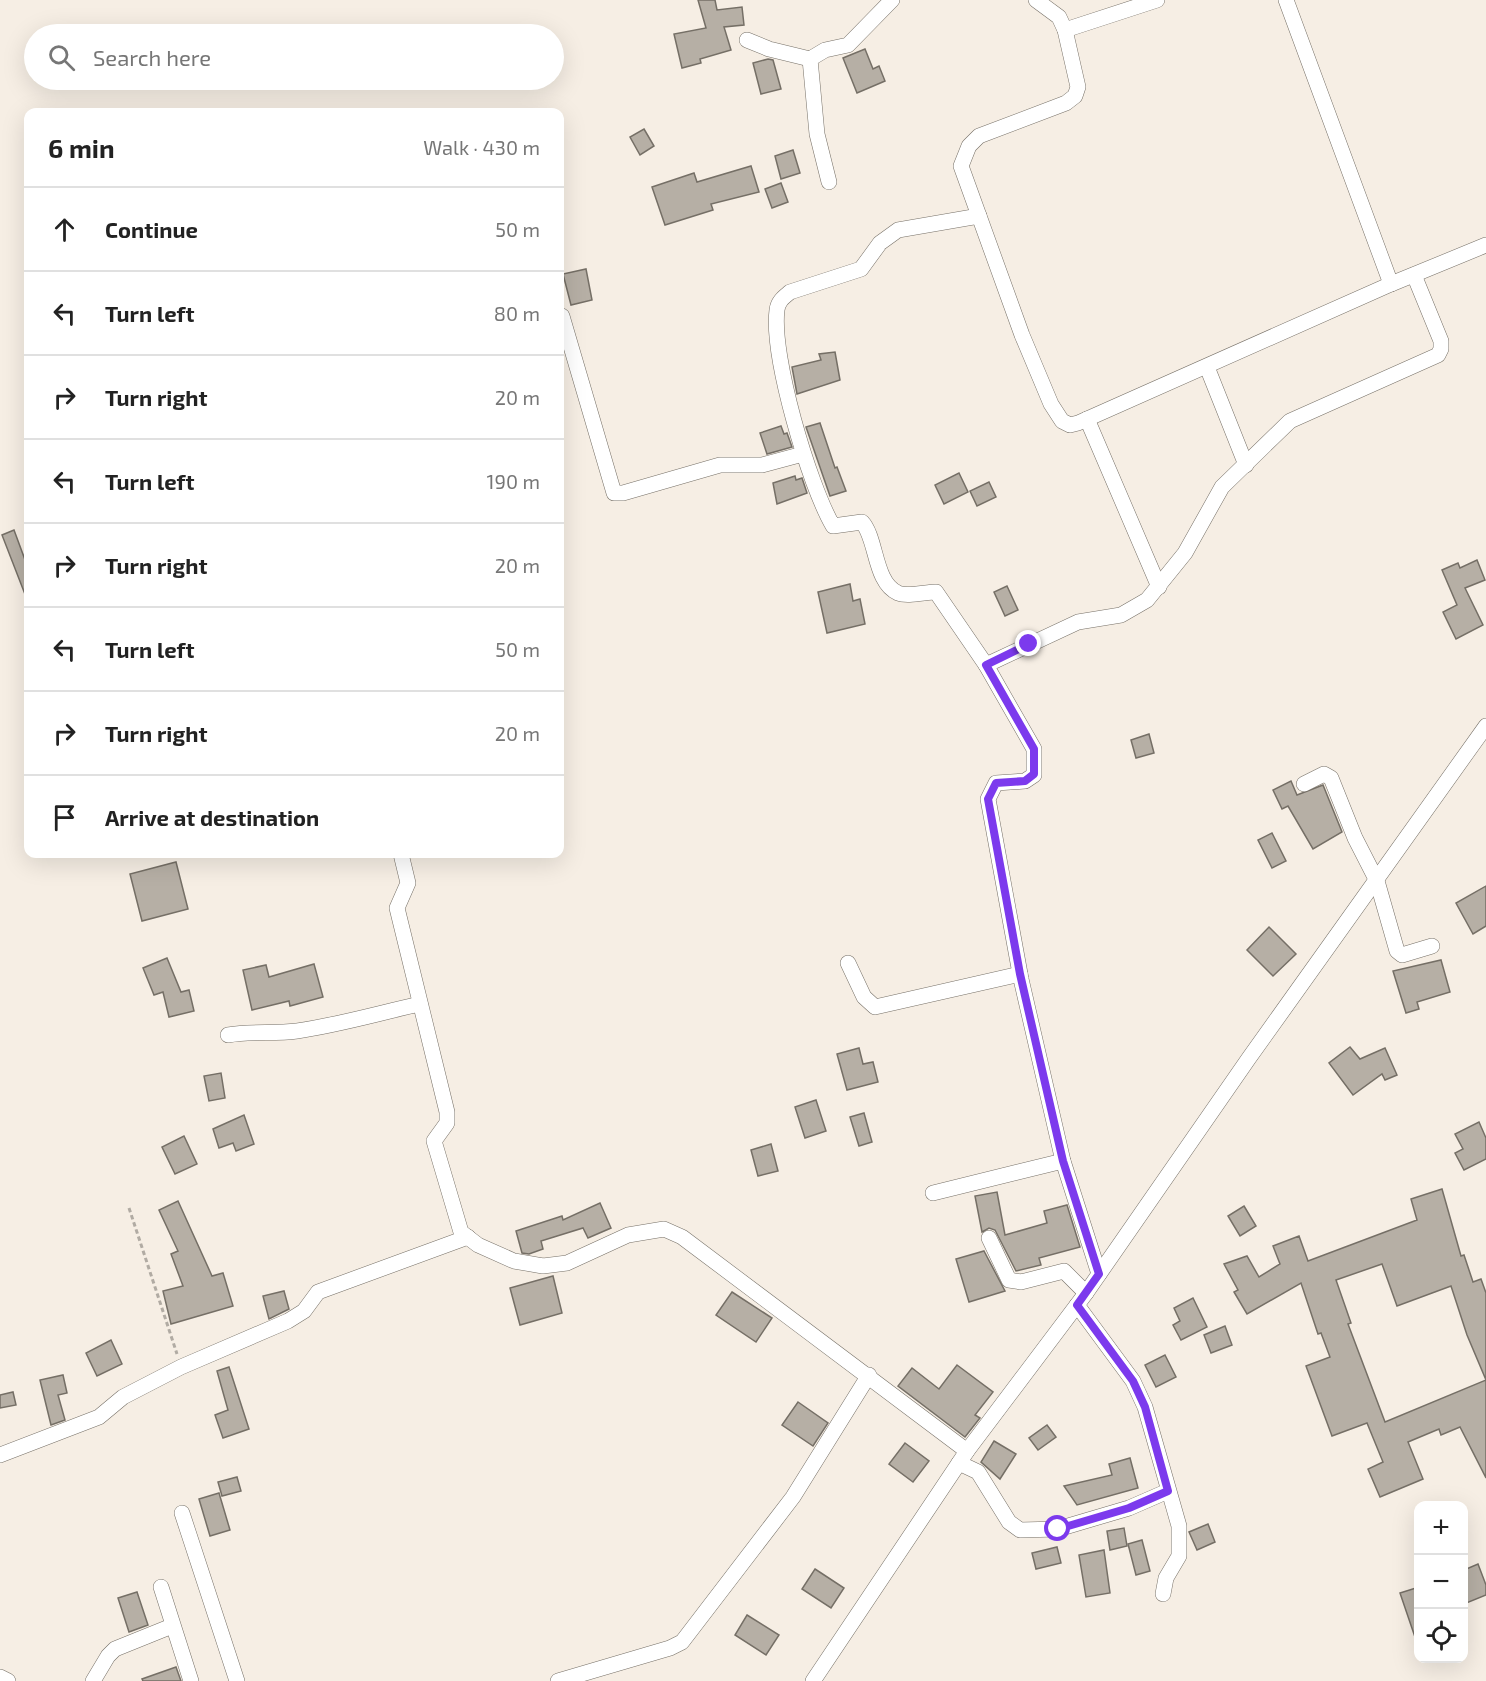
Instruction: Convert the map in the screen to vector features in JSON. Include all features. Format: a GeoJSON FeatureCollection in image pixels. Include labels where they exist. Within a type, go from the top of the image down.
{"type":"FeatureCollection","features":[{"type":"Feature","properties":{"kind":"street"},"geometry":{"type":"LineString","coordinates":[[747,40],[769,49],[810,59],[825,50],[848,45],[891,0]]}},
{"type":"Feature","properties":{"kind":"street"},"geometry":{"type":"LineString","coordinates":[[1036,0],[1059,17],[1065,30],[1078,87],[1075,96],[1066,103],[990,130],[969,146],[961,166],[1022,334],[1056,415],[1070,425],[1486,244]]}},
{"type":"Feature","properties":{"kind":"street"},"geometry":{"type":"LineString","coordinates":[[1065,30],[1157,0]]}},
{"type":"Feature","properties":{"kind":"street"},"geometry":{"type":"LineString","coordinates":[[1286,0],[1391,284]]}},
{"type":"Feature","properties":{"kind":"street"},"geometry":{"type":"LineString","coordinates":[[810,59],[817,134],[829,182]]}},
{"type":"Feature","properties":{"kind":"street"},"geometry":{"type":"LineString","coordinates":[[980,216],[898,230],[880,243],[861,269],[790,292],[779,303],[777,348],[803,454],[833,526],[862,522],[867,526],[874,556],[888,585],[899,594],[936,592],[986,665],[1034,749],[1036,765],[1034,774],[1025,781],[996,783],[988,799],[1020,974],[1063,1161],[1099,1274]]}},
{"type":"Feature","properties":{"kind":"street"},"geometry":{"type":"LineString","coordinates":[[986,665],[1078,622],[1121,615],[1147,600],[1159,587],[1201,528],[1222,487],[1296,416],[1438,355],[1442,349],[1441,341],[1414,274]]}},
{"type":"Feature","properties":{"kind":"street"},"geometry":{"type":"LineString","coordinates":[[564,323],[614,493],[622,493],[720,465],[762,465],[803,454]]}},
{"type":"Feature","properties":{"kind":"street"},"geometry":{"type":"LineString","coordinates":[[1207,367],[1246,465]]}},
{"type":"Feature","properties":{"kind":"street"},"geometry":{"type":"LineString","coordinates":[[1087,419],[1159,587]]}},
{"type":"Feature","properties":{"kind":"street"},"geometry":{"type":"LineString","coordinates":[[813,1681],[963,1457],[1099,1274],[1249,1058],[1486,726]]}},
{"type":"Feature","properties":{"kind":"street"},"geometry":{"type":"LineString","coordinates":[[1304,784],[1324,774],[1331,778],[1355,838],[1377,881],[1397,951],[1402,955],[1432,946]]}},
{"type":"Feature","properties":{"kind":"street"},"geometry":{"type":"LineString","coordinates":[[401,858],[408,882],[397,908],[447,1112],[447,1123],[434,1141],[458,1224],[461,1232],[468,1238],[477,1245],[514,1261],[543,1266],[567,1263],[628,1235],[664,1229],[682,1237],[869,1375],[978,1472],[1009,1522],[1020,1530],[1058,1529],[1129,1508],[1168,1491]]}},
{"type":"Feature","properties":{"kind":"street"},"geometry":{"type":"LineString","coordinates":[[848,963],[864,997],[875,1007],[1020,974]]}},
{"type":"Feature","properties":{"kind":"street"},"geometry":{"type":"LineString","coordinates":[[228,1035],[251,1031],[272,1033],[298,1031],[420,1004]]}},
{"type":"Feature","properties":{"kind":"street"},"geometry":{"type":"LineString","coordinates":[[933,1193],[1063,1161]]}},
{"type":"Feature","properties":{"kind":"street"},"geometry":{"type":"LineString","coordinates":[[0,1455],[99,1417],[123,1397],[181,1367],[288,1321],[304,1311],[318,1292],[468,1238]]}},
{"type":"Feature","properties":{"kind":"street"},"geometry":{"type":"LineString","coordinates":[[989,1238],[1008,1280],[1021,1282],[1064,1271],[1133,1381],[1145,1407],[1176,1514],[1179,1556],[1166,1578],[1163,1594]]}},
{"type":"Feature","properties":{"kind":"street"},"geometry":{"type":"LineString","coordinates":[[558,1681],[670,1648],[690,1633],[793,1497],[869,1375]]}},
{"type":"Feature","properties":{"kind":"street"},"geometry":{"type":"LineString","coordinates":[[182,1513],[237,1681]]}},
{"type":"Feature","properties":{"kind":"street"},"geometry":{"type":"LineString","coordinates":[[161,1587],[191,1681]]}},
{"type":"Feature","properties":{"kind":"street"},"geometry":{"type":"LineString","coordinates":[[93,1681],[115,1649],[172,1626]]}},
{"type":"Feature","properties":{"kind":"street"},"geometry":{"type":"LineString","coordinates":[[0,1677],[8,1681]]}},
{"type":"Feature","properties":{"kind":"path"},"geometry":{"type":"LineString","coordinates":[[129,1208],[181,1367]]}},
{"type":"Feature","properties":{"kind":"building"},"geometry":{"type":"Polygon","coordinates":[[[698,0],[715,0],[717,10],[742,7],[744,25],[724,27],[731,50],[700,59],[701,63],[682,68],[674,34],[706,28],[698,0]]]}},
{"type":"Feature","properties":{"kind":"building"},"geometry":{"type":"Polygon","coordinates":[[[865,49],[873,69],[879,66],[885,81],[857,93],[843,58],[865,49]]]}},
{"type":"Feature","properties":{"kind":"building"},"geometry":{"type":"Polygon","coordinates":[[[773,60],[781,89],[761,94],[753,63],[773,60]]]}},
{"type":"Feature","properties":{"kind":"building"},"geometry":{"type":"Polygon","coordinates":[[[644,129],[654,146],[640,155],[630,137],[644,129]]]}},
{"type":"Feature","properties":{"kind":"building"},"geometry":{"type":"Polygon","coordinates":[[[793,150],[800,173],[781,179],[775,156],[793,150]]]}},
{"type":"Feature","properties":{"kind":"building"},"geometry":{"type":"Polygon","coordinates":[[[751,166],[759,192],[711,204],[713,210],[665,225],[652,187],[694,173],[697,182],[751,166]]]}},
{"type":"Feature","properties":{"kind":"building"},"geometry":{"type":"Polygon","coordinates":[[[781,183],[788,202],[772,208],[765,189],[781,183]]]}},
{"type":"Feature","properties":{"kind":"building"},"geometry":{"type":"Polygon","coordinates":[[[586,269],[592,300],[571,305],[564,274],[586,269]]]}},
{"type":"Feature","properties":{"kind":"building"},"geometry":{"type":"Polygon","coordinates":[[[835,352],[840,380],[797,394],[792,367],[821,360],[819,354],[835,352]]]}},
{"type":"Feature","properties":{"kind":"building"},"geometry":{"type":"Polygon","coordinates":[[[820,423],[835,468],[837,467],[846,491],[830,496],[806,427],[820,423]]]}},
{"type":"Feature","properties":{"kind":"building"},"geometry":{"type":"Polygon","coordinates":[[[781,426],[784,434],[787,433],[792,447],[767,454],[760,433],[781,426]]]}},
{"type":"Feature","properties":{"kind":"building"},"geometry":{"type":"Polygon","coordinates":[[[959,473],[968,492],[944,504],[935,485],[959,473]]]}},
{"type":"Feature","properties":{"kind":"building"},"geometry":{"type":"Polygon","coordinates":[[[795,476],[796,480],[802,478],[807,493],[777,504],[773,483],[795,476]]]}},
{"type":"Feature","properties":{"kind":"building"},"geometry":{"type":"Polygon","coordinates":[[[989,482],[996,497],[977,506],[970,491],[989,482]]]}},
{"type":"Feature","properties":{"kind":"building"},"geometry":{"type":"Polygon","coordinates":[[[14,530],[24,557],[24,592],[2,535],[14,530]]]}},
{"type":"Feature","properties":{"kind":"building"},"geometry":{"type":"Polygon","coordinates":[[[1477,560],[1485,580],[1465,588],[1483,625],[1456,639],[1443,612],[1457,605],[1442,570],[1458,563],[1460,568],[1477,560]]]}},
{"type":"Feature","properties":{"kind":"building"},"geometry":{"type":"Polygon","coordinates":[[[850,584],[853,601],[860,599],[865,624],[827,633],[818,592],[850,584]]]}},
{"type":"Feature","properties":{"kind":"building"},"geometry":{"type":"Polygon","coordinates":[[[1007,586],[1018,610],[1005,616],[994,592],[1007,586]]]}},
{"type":"Feature","properties":{"kind":"building"},"geometry":{"type":"Polygon","coordinates":[[[1149,734],[1154,753],[1136,758],[1131,740],[1149,734]]]}},
{"type":"Feature","properties":{"kind":"building"},"geometry":{"type":"Polygon","coordinates":[[[1291,781],[1297,795],[1323,785],[1342,832],[1313,849],[1288,806],[1282,809],[1273,790],[1291,781]]]}},
{"type":"Feature","properties":{"kind":"building"},"geometry":{"type":"Polygon","coordinates":[[[1272,833],[1286,861],[1272,868],[1258,840],[1272,833]]]}},
{"type":"Feature","properties":{"kind":"building"},"geometry":{"type":"Polygon","coordinates":[[[176,862],[188,909],[142,921],[130,874],[176,862]]]}},
{"type":"Feature","properties":{"kind":"building"},"geometry":{"type":"Polygon","coordinates":[[[1486,886],[1486,926],[1473,934],[1456,903],[1486,886]]]}},
{"type":"Feature","properties":{"kind":"building"},"geometry":{"type":"Polygon","coordinates":[[[1269,927],[1296,954],[1273,976],[1247,950],[1269,927]]]}},
{"type":"Feature","properties":{"kind":"building"},"geometry":{"type":"Polygon","coordinates":[[[167,958],[181,992],[189,990],[194,1011],[169,1017],[163,992],[154,995],[143,968],[167,958]]]}},
{"type":"Feature","properties":{"kind":"building"},"geometry":{"type":"Polygon","coordinates":[[[1441,960],[1450,992],[1417,1002],[1419,1009],[1406,1013],[1393,971],[1441,960]]]}},
{"type":"Feature","properties":{"kind":"building"},"geometry":{"type":"Polygon","coordinates":[[[314,964],[323,997],[290,1006],[289,1001],[252,1010],[243,970],[266,965],[269,977],[314,964]]]}},
{"type":"Feature","properties":{"kind":"building"},"geometry":{"type":"Polygon","coordinates":[[[1350,1047],[1360,1059],[1385,1048],[1397,1075],[1385,1080],[1382,1074],[1353,1095],[1329,1063],[1350,1047]]]}},
{"type":"Feature","properties":{"kind":"building"},"geometry":{"type":"Polygon","coordinates":[[[859,1048],[863,1064],[873,1062],[878,1082],[847,1090],[837,1054],[859,1048]]]}},
{"type":"Feature","properties":{"kind":"building"},"geometry":{"type":"Polygon","coordinates":[[[221,1073],[225,1098],[209,1101],[204,1076],[221,1073]]]}},
{"type":"Feature","properties":{"kind":"building"},"geometry":{"type":"Polygon","coordinates":[[[816,1100],[826,1131],[805,1138],[795,1107],[816,1100]]]}},
{"type":"Feature","properties":{"kind":"building"},"geometry":{"type":"Polygon","coordinates":[[[864,1113],[872,1142],[859,1146],[850,1117],[864,1113]]]}},
{"type":"Feature","properties":{"kind":"building"},"geometry":{"type":"Polygon","coordinates":[[[244,1115],[254,1144],[236,1151],[233,1143],[219,1148],[213,1129],[244,1115]]]}},
{"type":"Feature","properties":{"kind":"building"},"geometry":{"type":"Polygon","coordinates":[[[1479,1122],[1486,1138],[1486,1159],[1464,1170],[1455,1153],[1463,1149],[1455,1134],[1479,1122]]]}},
{"type":"Feature","properties":{"kind":"building"},"geometry":{"type":"Polygon","coordinates":[[[184,1136],[197,1164],[175,1174],[162,1147],[184,1136]]]}},
{"type":"Feature","properties":{"kind":"building"},"geometry":{"type":"Polygon","coordinates":[[[771,1144],[778,1171],[758,1176],[751,1150],[771,1144]]]}},
{"type":"Feature","properties":{"kind":"building"},"geometry":{"type":"Polygon","coordinates":[[[1442,1189],[1461,1256],[1464,1255],[1473,1282],[1481,1279],[1486,1293],[1486,1380],[1486,1478],[1460,1427],[1441,1435],[1439,1429],[1408,1442],[1423,1479],[1380,1497],[1368,1469],[1383,1462],[1367,1423],[1332,1436],[1306,1366],[1330,1357],[1321,1333],[1318,1334],[1301,1283],[1247,1314],[1234,1292],[1238,1290],[1224,1264],[1247,1256],[1259,1277],[1280,1264],[1273,1246],[1299,1236],[1308,1261],[1417,1220],[1411,1199],[1442,1189]],[[1382,1264],[1336,1280],[1351,1323],[1348,1324],[1385,1422],[1486,1380],[1467,1335],[1451,1286],[1397,1306],[1382,1264]]]}},
{"type":"Feature","properties":{"kind":"building"},"geometry":{"type":"Polygon","coordinates":[[[997,1192],[1005,1235],[1047,1223],[1044,1211],[1067,1205],[1080,1247],[1039,1258],[1041,1265],[1016,1271],[995,1230],[989,1228],[982,1232],[975,1196],[997,1192]]]}},
{"type":"Feature","properties":{"kind":"building"},"geometry":{"type":"Polygon","coordinates":[[[178,1201],[212,1276],[223,1273],[233,1306],[171,1324],[163,1291],[183,1286],[171,1254],[178,1251],[159,1210],[178,1201]]]}},
{"type":"Feature","properties":{"kind":"building"},"geometry":{"type":"Polygon","coordinates":[[[600,1203],[611,1228],[588,1238],[583,1228],[541,1241],[543,1249],[529,1254],[522,1253],[516,1231],[562,1216],[563,1220],[600,1203]]]}},
{"type":"Feature","properties":{"kind":"building"},"geometry":{"type":"Polygon","coordinates":[[[1244,1206],[1256,1226],[1240,1236],[1228,1216],[1244,1206]]]}},
{"type":"Feature","properties":{"kind":"building"},"geometry":{"type":"Polygon","coordinates":[[[984,1251],[1005,1291],[969,1302],[956,1259],[984,1251]]]}},
{"type":"Feature","properties":{"kind":"building"},"geometry":{"type":"Polygon","coordinates":[[[553,1276],[562,1313],[520,1325],[510,1288],[553,1276]]]}},
{"type":"Feature","properties":{"kind":"building"},"geometry":{"type":"Polygon","coordinates":[[[284,1291],[289,1309],[269,1319],[263,1296],[284,1291]]]}},
{"type":"Feature","properties":{"kind":"building"},"geometry":{"type":"Polygon","coordinates":[[[732,1292],[772,1318],[756,1342],[716,1315],[732,1292]]]}},
{"type":"Feature","properties":{"kind":"building"},"geometry":{"type":"Polygon","coordinates":[[[1193,1298],[1207,1327],[1181,1340],[1173,1325],[1180,1321],[1174,1308],[1193,1298]]]}},
{"type":"Feature","properties":{"kind":"building"},"geometry":{"type":"Polygon","coordinates":[[[1225,1326],[1232,1345],[1211,1353],[1204,1335],[1225,1326]]]}},
{"type":"Feature","properties":{"kind":"building"},"geometry":{"type":"Polygon","coordinates":[[[111,1340],[122,1364],[97,1376],[86,1353],[111,1340]]]}},
{"type":"Feature","properties":{"kind":"building"},"geometry":{"type":"Polygon","coordinates":[[[1165,1355],[1176,1377],[1156,1387],[1145,1365],[1165,1355]]]}},
{"type":"Feature","properties":{"kind":"building"},"geometry":{"type":"Polygon","coordinates":[[[957,1365],[993,1392],[975,1415],[980,1418],[965,1437],[898,1386],[912,1368],[939,1389],[957,1365]]]}},
{"type":"Feature","properties":{"kind":"building"},"geometry":{"type":"Polygon","coordinates":[[[229,1367],[249,1429],[223,1438],[215,1415],[228,1410],[217,1371],[229,1367]]]}},
{"type":"Feature","properties":{"kind":"building"},"geometry":{"type":"Polygon","coordinates":[[[63,1375],[67,1393],[58,1395],[65,1420],[51,1425],[40,1380],[63,1375]]]}},
{"type":"Feature","properties":{"kind":"building"},"geometry":{"type":"Polygon","coordinates":[[[13,1392],[16,1405],[0,1408],[0,1395],[13,1392]]]}},
{"type":"Feature","properties":{"kind":"building"},"geometry":{"type":"Polygon","coordinates":[[[798,1402],[828,1423],[813,1446],[782,1425],[798,1402]]]}},
{"type":"Feature","properties":{"kind":"building"},"geometry":{"type":"Polygon","coordinates":[[[1047,1425],[1056,1437],[1038,1450],[1029,1438],[1047,1425]]]}},
{"type":"Feature","properties":{"kind":"building"},"geometry":{"type":"Polygon","coordinates":[[[994,1441],[1016,1454],[1000,1479],[981,1462],[994,1441]]]}},
{"type":"Feature","properties":{"kind":"building"},"geometry":{"type":"Polygon","coordinates":[[[905,1443],[929,1461],[913,1482],[889,1464],[905,1443]]]}},
{"type":"Feature","properties":{"kind":"building"},"geometry":{"type":"Polygon","coordinates":[[[1130,1458],[1138,1488],[1077,1505],[1064,1486],[1112,1475],[1109,1464],[1130,1458]]]}},
{"type":"Feature","properties":{"kind":"building"},"geometry":{"type":"Polygon","coordinates":[[[237,1477],[241,1491],[222,1496],[218,1482],[237,1477]]]}},
{"type":"Feature","properties":{"kind":"building"},"geometry":{"type":"Polygon","coordinates":[[[219,1493],[230,1530],[210,1536],[199,1499],[219,1493]]]}},
{"type":"Feature","properties":{"kind":"building"},"geometry":{"type":"Polygon","coordinates":[[[1208,1524],[1215,1542],[1197,1550],[1189,1532],[1208,1524]]]}},
{"type":"Feature","properties":{"kind":"building"},"geometry":{"type":"Polygon","coordinates":[[[1124,1528],[1127,1546],[1110,1550],[1107,1531],[1124,1528]]]}},
{"type":"Feature","properties":{"kind":"building"},"geometry":{"type":"Polygon","coordinates":[[[1142,1540],[1150,1571],[1136,1575],[1128,1544],[1142,1540]]]}},
{"type":"Feature","properties":{"kind":"building"},"geometry":{"type":"Polygon","coordinates":[[[1057,1547],[1061,1563],[1036,1569],[1032,1553],[1057,1547]]]}},
{"type":"Feature","properties":{"kind":"building"},"geometry":{"type":"Polygon","coordinates":[[[1104,1550],[1110,1593],[1086,1597],[1079,1555],[1104,1550]]]}},
{"type":"Feature","properties":{"kind":"building"},"geometry":{"type":"Polygon","coordinates":[[[1478,1564],[1486,1585],[1486,1595],[1468,1602],[1468,1568],[1478,1564]]]}},
{"type":"Feature","properties":{"kind":"building"},"geometry":{"type":"Polygon","coordinates":[[[815,1569],[844,1588],[831,1608],[802,1589],[815,1569]]]}},
{"type":"Feature","properties":{"kind":"building"},"geometry":{"type":"Polygon","coordinates":[[[1414,1589],[1414,1634],[1400,1593],[1414,1589]]]}},
{"type":"Feature","properties":{"kind":"building"},"geometry":{"type":"Polygon","coordinates":[[[137,1592],[148,1625],[129,1632],[118,1598],[137,1592]]]}},
{"type":"Feature","properties":{"kind":"building"},"geometry":{"type":"Polygon","coordinates":[[[747,1615],[779,1635],[766,1655],[735,1635],[747,1615]]]}},
{"type":"Feature","properties":{"kind":"building"},"geometry":{"type":"Polygon","coordinates":[[[176,1667],[181,1681],[143,1681],[142,1679],[176,1667]]]}},
{"type":"Feature","properties":{"kind":"route"},"geometry":{"type":"LineString","coordinates":[[1029,644],[986,665],[1034,749],[1036,765],[1034,774],[1025,781],[996,783],[988,799],[1020,974],[1063,1161],[1099,1274],[1077,1305],[1133,1381],[1145,1407],[1168,1491],[1129,1508],[1058,1529]]}}]}
